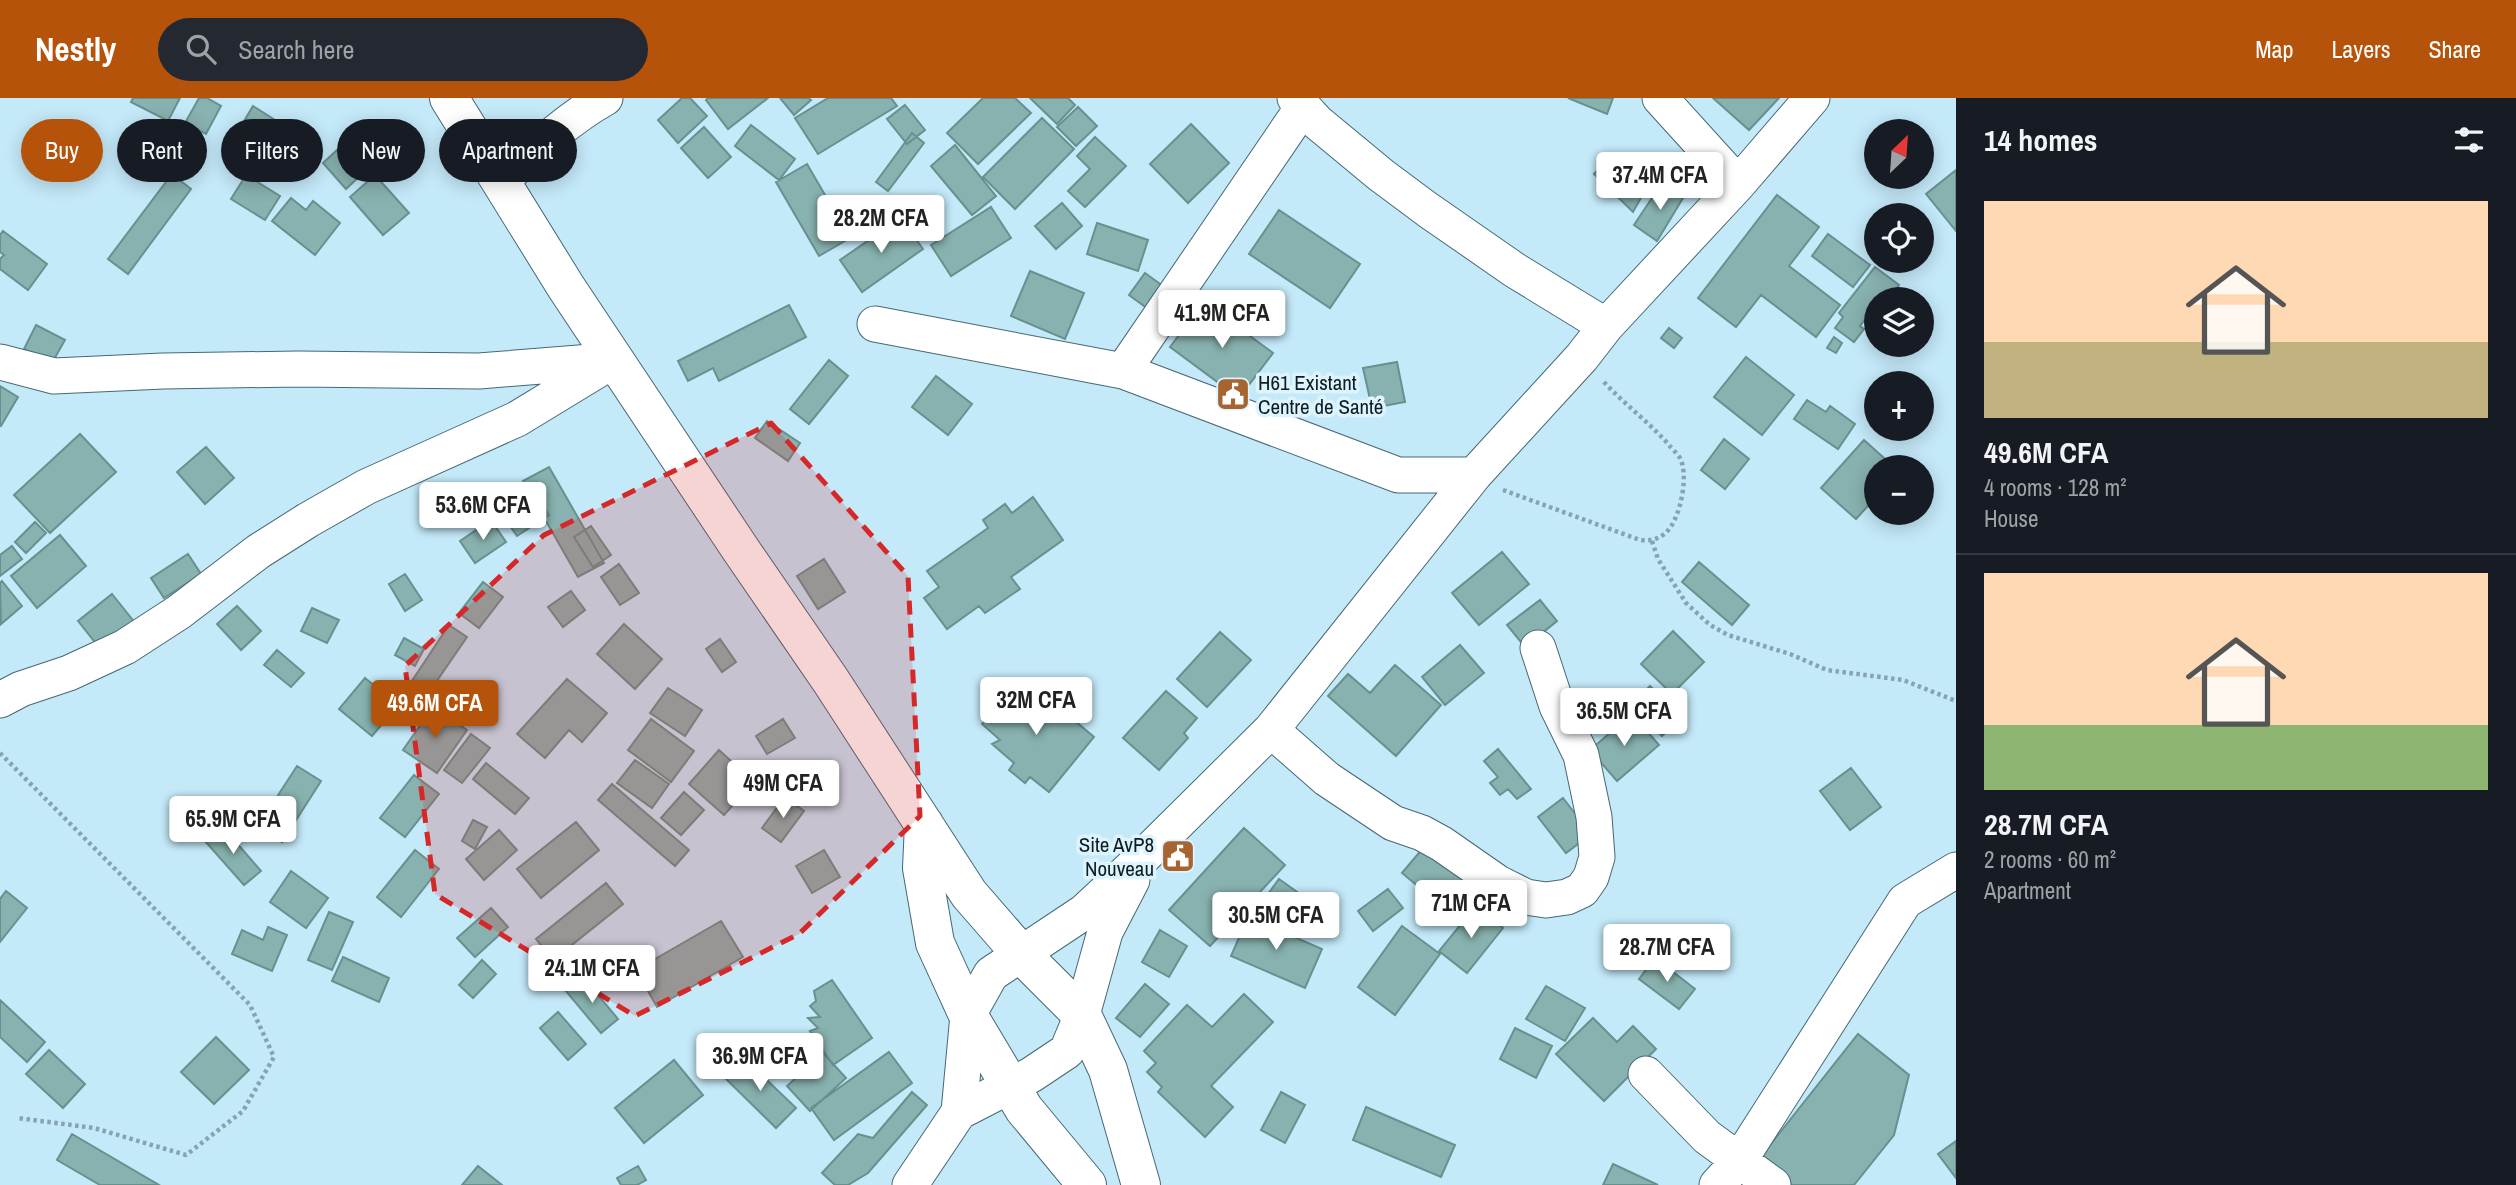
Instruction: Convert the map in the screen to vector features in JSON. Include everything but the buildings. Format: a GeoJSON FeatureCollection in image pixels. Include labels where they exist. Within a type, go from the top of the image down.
{"type":"FeatureCollection","features":[{"type":"Feature","properties":{"kind":"main road"},"geometry":{"type":"LineString","coordinates":[[449,98],[462,119]]}},
{"type":"Feature","properties":{"kind":"main road"},"geometry":{"type":"LineString","coordinates":[[502,182],[566,287],[831,681],[969,894],[1022,955],[1082,1015],[1108,1070],[1141,1185]]}},
{"type":"Feature","properties":{"kind":"main road"},"geometry":{"type":"LineString","coordinates":[[924,824],[922,868],[935,943],[968,1015],[1024,1110],[1087,1185]]}},
{"type":"Feature","properties":{"kind":"street"},"geometry":{"type":"LineString","coordinates":[[573,119],[605,98]]}},
{"type":"Feature","properties":{"kind":"street"},"geometry":{"type":"LineString","coordinates":[[1660,98],[1738,184]]}},
{"type":"Feature","properties":{"kind":"street"},"geometry":{"type":"LineString","coordinates":[[910,1185],[959,1112],[968,1015],[991,974],[1084,912],[1270,730],[1474,475],[1582,357],[1606,326],[1738,184],[1812,98]]}},
{"type":"Feature","properties":{"kind":"street"},"geometry":{"type":"LineString","coordinates":[[1123,371],[1299,102],[1317,122],[1381,175],[1516,271],[1606,326]]}},
{"type":"Feature","properties":{"kind":"street"},"geometry":{"type":"LineString","coordinates":[[875,324],[1123,371],[1398,475],[1474,475]]}},
{"type":"Feature","properties":{"kind":"street"},"geometry":{"type":"LineString","coordinates":[[0,362],[54,376],[298,369],[479,372],[614,360]]}},
{"type":"Feature","properties":{"kind":"street"},"geometry":{"type":"LineString","coordinates":[[0,700],[125,647],[179,612],[259,551],[308,520],[366,487],[517,419],[614,360]]}},
{"type":"Feature","properties":{"kind":"street"},"geometry":{"type":"LineString","coordinates":[[1270,730],[1326,779],[1393,823],[1422,833],[1442,844],[1498,883],[1526,897],[1546,900],[1567,897],[1581,890],[1591,877],[1597,857],[1594,817],[1581,755],[1557,706],[1538,648]]}},
{"type":"Feature","properties":{"kind":"street"},"geometry":{"type":"LineString","coordinates":[[959,1112],[1010,1086],[1067,1051],[1082,1015],[1105,932],[1142,858]]}},
{"type":"Feature","properties":{"kind":"street"},"geometry":{"type":"LineString","coordinates":[[1728,1173],[1905,901],[1956,870]]}},
{"type":"Feature","properties":{"kind":"street"},"geometry":{"type":"LineString","coordinates":[[1646,1074],[1707,1137],[1728,1173],[1773,1185]]}},
{"type":"Feature","properties":{"kind":"path"},"geometry":{"type":"LineString","coordinates":[[1474,475],[1499,489],[1640,540],[1652,541],[1662,537],[1674,522],[1684,482],[1680,458],[1652,425],[1621,400],[1582,357]]}},
{"type":"Feature","properties":{"kind":"path"},"geometry":{"type":"LineString","coordinates":[[1652,541],[1658,559],[1686,603],[1710,625],[1728,635],[1790,653],[1828,670],[1903,680],[1956,701]]}},
{"type":"Feature","properties":{"kind":"path"},"geometry":{"type":"LineString","coordinates":[[0,753],[250,1005],[274,1057],[243,1111],[186,1155],[94,1128],[18,1118]]}},
{"type":"Feature","properties":{"kind":"highlighted area"},"geometry":{"type":"Polygon","coordinates":[[[771,423],[908,576],[920,816],[799,934],[635,1016],[435,894],[405,666],[544,535],[771,423]]]}},
{"type":"Feature","properties":{"kind":"place","name":"H61 Existant Centre de Santé"},"geometry":{"type":"Point","coordinates":[1233,394]}},
{"type":"Feature","properties":{"kind":"place","name":"Site AvP8 Nouveau"},"geometry":{"type":"Point","coordinates":[1178,856]}}]}
